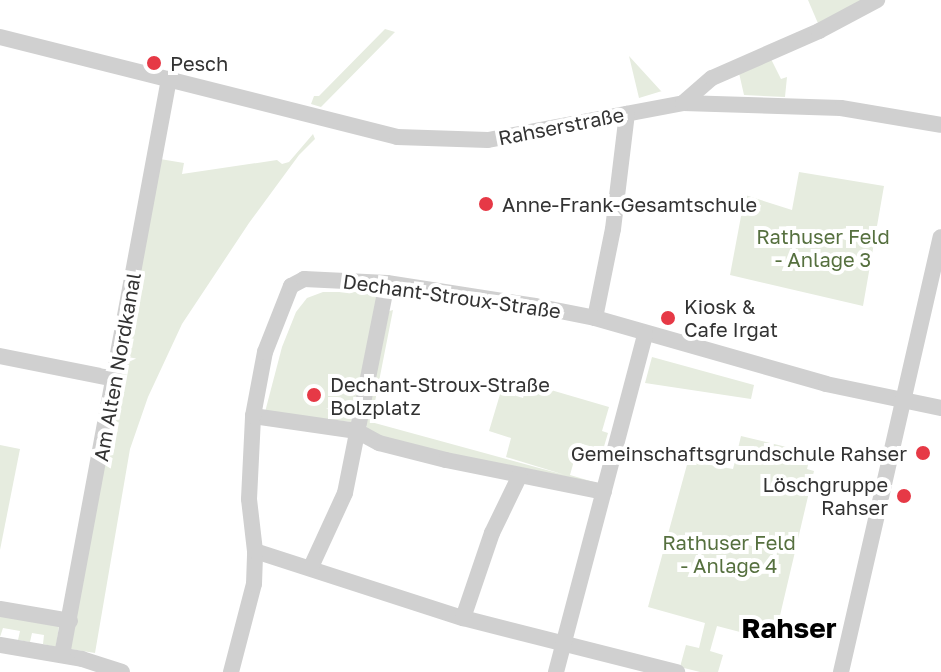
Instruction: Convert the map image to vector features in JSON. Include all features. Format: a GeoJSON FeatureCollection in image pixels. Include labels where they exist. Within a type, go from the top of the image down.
{"type":"FeatureCollection","features":[{"type":"Feature","properties":{"kind":"street"},"geometry":{"type":"LineString","coordinates":[[683,103],[712,78],[819,31],[877,0]]}},
{"type":"Feature","properties":{"kind":"street","name":"Rahserstraße"},"geometry":{"type":"LineString","coordinates":[[0,37],[397,137],[488,140],[683,103],[841,108],[941,125]]}},
{"type":"Feature","properties":{"kind":"street","name":"Am Alten Nordkanal"},"geometry":{"type":"LineString","coordinates":[[62,655],[169,79]]}},
{"type":"Feature","properties":{"kind":"street"},"geometry":{"type":"LineString","coordinates":[[595,318],[613,229],[627,114]]}},
{"type":"Feature","properties":{"kind":"street"},"geometry":{"type":"LineString","coordinates":[[841,672],[941,237]]}},
{"type":"Feature","properties":{"kind":"street","name":"Dechant-Stroux-Straße"},"geometry":{"type":"LineString","coordinates":[[231,672],[254,584],[255,551],[249,499],[253,416],[265,352],[291,286],[304,279],[387,283],[595,318],[645,335],[826,384],[941,408]]}},
{"type":"Feature","properties":{"kind":"street"},"geometry":{"type":"LineString","coordinates":[[311,567],[345,493],[387,283]]}},
{"type":"Feature","properties":{"kind":"street"},"geometry":{"type":"LineString","coordinates":[[556,672],[645,335]]}},
{"type":"Feature","properties":{"kind":"street"},"geometry":{"type":"LineString","coordinates":[[0,356],[115,379]]}},
{"type":"Feature","properties":{"kind":"street"},"geometry":{"type":"LineString","coordinates":[[253,416],[357,431],[379,443],[604,492]]}},
{"type":"Feature","properties":{"kind":"street"},"geometry":{"type":"LineString","coordinates":[[463,618],[492,533],[520,475]]}},
{"type":"Feature","properties":{"kind":"street"},"geometry":{"type":"LineString","coordinates":[[255,551],[463,618],[563,646],[677,672]]}},
{"type":"Feature","properties":{"kind":"street"},"geometry":{"type":"LineString","coordinates":[[0,609],[70,621]]}},
{"type":"Feature","properties":{"kind":"street"},"geometry":{"type":"LineString","coordinates":[[0,645],[62,655],[122,672]]}},
{"type":"Feature","properties":{"kind":"green space"},"geometry":{"type":"Polygon","coordinates":[[[808,0],[871,0],[820,28],[808,0]]]}},
{"type":"Feature","properties":{"kind":"green space"},"geometry":{"type":"Polygon","coordinates":[[[385,29],[395,32],[321,107],[311,104],[314,96],[319,96],[385,29]]]}},
{"type":"Feature","properties":{"kind":"green space"},"geometry":{"type":"Polygon","coordinates":[[[629,56],[661,91],[662,91],[639,98],[629,56]]]}},
{"type":"Feature","properties":{"kind":"green space"},"geometry":{"type":"Polygon","coordinates":[[[771,59],[781,79],[787,77],[785,97],[744,95],[739,73],[771,59]]]}},
{"type":"Feature","properties":{"kind":"green space"},"geometry":{"type":"Polygon","coordinates":[[[313,134],[315,139],[299,155],[249,223],[182,324],[148,397],[130,449],[95,653],[70,649],[160,159],[184,163],[182,174],[277,160],[282,164],[289,162],[313,134]]]}},
{"type":"Feature","properties":{"kind":"green space","name":"Rathuser Feld - Anlage 3"},"geometry":{"type":"Polygon","coordinates":[[[799,172],[884,186],[863,306],[730,275],[745,195],[792,210],[799,172]]]}},
{"type":"Feature","properties":{"kind":"green space","name":"Dechant-Stroux-Straße Bolzplatz"},"geometry":{"type":"Polygon","coordinates":[[[323,292],[372,292],[378,296],[351,422],[265,412],[282,347],[296,312],[307,298],[323,292]]]}},
{"type":"Feature","properties":{"kind":"green space"},"geometry":{"type":"Polygon","coordinates":[[[393,310],[371,422],[565,475],[506,457],[511,438],[489,431],[501,391],[523,398],[527,383],[609,407],[602,431],[608,433],[603,450],[579,443],[570,475],[597,483],[425,451],[369,432],[363,419],[386,312],[393,310]]]}},
{"type":"Feature","properties":{"kind":"green space"},"geometry":{"type":"Polygon","coordinates":[[[652,357],[754,385],[751,399],[645,383],[652,357]]]}},
{"type":"Feature","properties":{"kind":"green space","name":"Rathuser Feld - Anlage 4"},"geometry":{"type":"Polygon","coordinates":[[[741,436],[811,453],[807,469],[814,471],[774,641],[717,626],[710,651],[723,655],[718,672],[700,672],[680,667],[686,645],[699,648],[705,623],[648,607],[688,461],[733,469],[741,436]]]}},
{"type":"Feature","properties":{"kind":"green space"},"geometry":{"type":"Polygon","coordinates":[[[0,445],[20,449],[0,550],[0,445]]]}},
{"type":"Feature","properties":{"kind":"green space"},"geometry":{"type":"Polygon","coordinates":[[[0,613],[59,626],[56,647],[43,644],[44,635],[32,633],[30,642],[18,640],[20,631],[3,628],[0,637],[0,613]]]}},
{"type":"Feature","properties":{"kind":"place","name":"Pesch"},"geometry":{"type":"Point","coordinates":[154,63]}},
{"type":"Feature","properties":{"kind":"place","name":"Anne-Frank-Gesamtschule"},"geometry":{"type":"Point","coordinates":[486,204]}},
{"type":"Feature","properties":{"kind":"place","name":"Kiosk & Cafe Irgat"},"geometry":{"type":"Point","coordinates":[668,318]}},
{"type":"Feature","properties":{"kind":"place","name":"Dechant-Stroux-Straße Bolzplatz"},"geometry":{"type":"Point","coordinates":[314,395]}},
{"type":"Feature","properties":{"kind":"place","name":"Gemeinschaftsgrundschule Rahser"},"geometry":{"type":"Point","coordinates":[923,453]}},
{"type":"Feature","properties":{"kind":"place","name":"Löschgruppe Rahser"},"geometry":{"type":"Point","coordinates":[904,496]}},
{"type":"Feature","properties":{"kind":"district","name":"Rahser"},"geometry":{"type":"Point","coordinates":[789,628]}}]}
